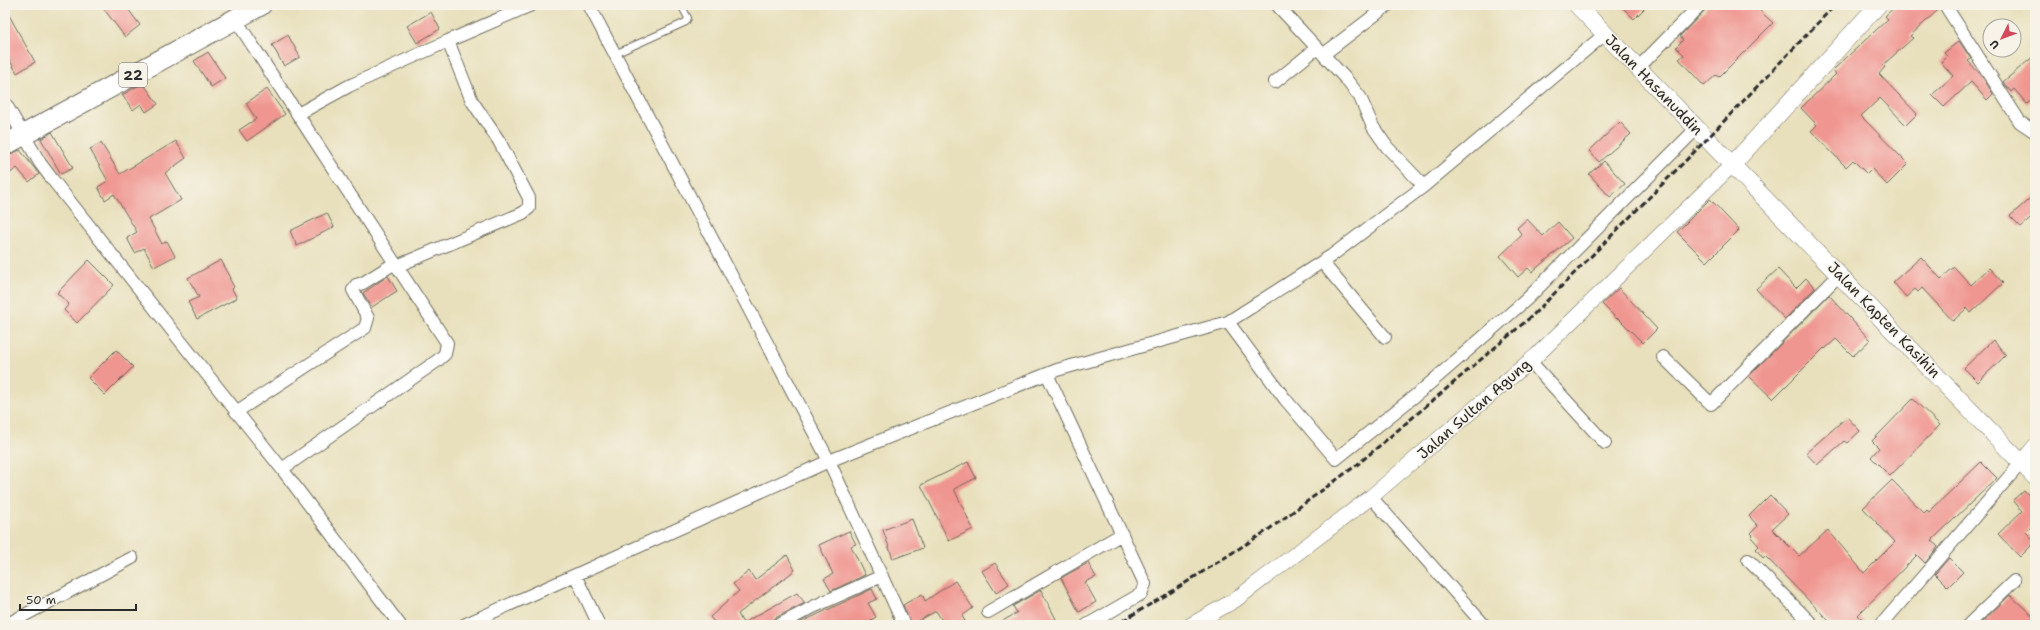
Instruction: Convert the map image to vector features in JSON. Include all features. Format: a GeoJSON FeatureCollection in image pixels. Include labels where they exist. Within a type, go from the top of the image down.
{"type":"FeatureCollection","features":[{"type":"Feature","properties":{"kind":"highway","name":"22"},"geometry":{"type":"LineString","coordinates":[[5,144],[236,20],[258,6]]}},
{"type":"Feature","properties":{"kind":"main road","name":"Jalan Hasanuddin"},"geometry":{"type":"LineString","coordinates":[[1577,5],[1696,129],[1732,164]]}},
{"type":"Feature","properties":{"kind":"main road"},"geometry":{"type":"LineString","coordinates":[[1732,164],[1878,5]]}},
{"type":"Feature","properties":{"kind":"main road","name":"Jalan Kapten Kasihin"},"geometry":{"type":"LineString","coordinates":[[1732,164],[2035,477]]}},
{"type":"Feature","properties":{"kind":"street"},"geometry":{"type":"LineString","coordinates":[[298,114],[349,86],[531,5]]}},
{"type":"Feature","properties":{"kind":"street"},"geometry":{"type":"LineString","coordinates":[[589,5],[830,461],[904,625]]}},
{"type":"Feature","properties":{"kind":"street"},"geometry":{"type":"LineString","coordinates":[[1277,5],[1321,51],[1360,97],[1372,127],[1387,147],[1424,186]]}},
{"type":"Feature","properties":{"kind":"street"},"geometry":{"type":"LineString","coordinates":[[1274,82],[1388,5]]}},
{"type":"Feature","properties":{"kind":"street"},"geometry":{"type":"LineString","coordinates":[[1638,68],[1700,5]]}},
{"type":"Feature","properties":{"kind":"street"},"geometry":{"type":"LineString","coordinates":[[1944,5],[2020,122],[2035,132]]}},
{"type":"Feature","properties":{"kind":"street"},"geometry":{"type":"LineString","coordinates":[[236,20],[447,344],[445,354],[282,469]]}},
{"type":"Feature","properties":{"kind":"street"},"geometry":{"type":"LineString","coordinates":[[464,625],[830,461],[1052,372],[1228,322],[1322,262],[1424,186],[1604,34]]}},
{"type":"Feature","properties":{"kind":"street"},"geometry":{"type":"LineString","coordinates":[[236,412],[365,328],[368,318],[354,290],[356,285],[396,264],[523,213],[529,208],[529,198],[499,142],[472,101],[448,41]]}},
{"type":"Feature","properties":{"kind":"street"},"geometry":{"type":"LineString","coordinates":[[5,103],[52,179],[282,469],[400,625]]}},
{"type":"Feature","properties":{"kind":"street"},"geometry":{"type":"LineString","coordinates":[[1228,322],[1285,399],[1336,459],[1422,391],[1527,299],[1696,129]]}},
{"type":"Feature","properties":{"kind":"street","name":"Jalan Sultan Agung"},"geometry":{"type":"LineString","coordinates":[[1191,625],[1235,600],[1371,497],[1530,361],[1732,164]]}},
{"type":"Feature","properties":{"kind":"street"},"geometry":{"type":"LineString","coordinates":[[1322,262],[1386,337]]}},
{"type":"Feature","properties":{"kind":"street"},"geometry":{"type":"LineString","coordinates":[[1663,357],[1711,404],[1840,274]]}},
{"type":"Feature","properties":{"kind":"street"},"geometry":{"type":"LineString","coordinates":[[1530,361],[1605,443]]}},
{"type":"Feature","properties":{"kind":"street"},"geometry":{"type":"LineString","coordinates":[[1052,372],[1145,584],[1141,594],[1087,625]]}},
{"type":"Feature","properties":{"kind":"street"},"geometry":{"type":"LineString","coordinates":[[1881,625],[2035,446]]}},
{"type":"Feature","properties":{"kind":"street"},"geometry":{"type":"LineString","coordinates":[[1371,497],[1484,625]]}},
{"type":"Feature","properties":{"kind":"street"},"geometry":{"type":"LineString","coordinates":[[988,612],[1122,534]]}},
{"type":"Feature","properties":{"kind":"street"},"geometry":{"type":"LineString","coordinates":[[6,625],[132,558]]}},
{"type":"Feature","properties":{"kind":"street"},"geometry":{"type":"LineString","coordinates":[[1748,560],[1813,625]]}},
{"type":"Feature","properties":{"kind":"street"},"geometry":{"type":"LineString","coordinates":[[575,575],[599,625]]}},
{"type":"Feature","properties":{"kind":"street"},"geometry":{"type":"LineString","coordinates":[[779,625],[813,607],[882,576]]}},
{"type":"Feature","properties":{"kind":"street"},"geometry":{"type":"LineString","coordinates":[[1968,625],[2014,581]]}},
{"type":"Feature","properties":{"kind":"lane"},"geometry":{"type":"LineString","coordinates":[[615,54],[686,22],[688,18],[681,5]]}},
{"type":"Feature","properties":{"kind":"building"},"geometry":{"type":"Polygon","coordinates":[[[101,5],[125,5],[140,25],[125,37],[101,5]]]}},
{"type":"Feature","properties":{"kind":"building"},"geometry":{"type":"Polygon","coordinates":[[[1620,5],[1648,5],[1634,19],[1620,5]]]}},
{"type":"Feature","properties":{"kind":"building"},"geometry":{"type":"Polygon","coordinates":[[[1707,5],[1754,5],[1773,23],[1719,77],[1716,75],[1704,86],[1679,59],[1684,55],[1676,47],[1683,40],[1680,36],[1705,10],[1707,5]]]}},
{"type":"Feature","properties":{"kind":"building"},"geometry":{"type":"Polygon","coordinates":[[[1897,5],[1938,5],[1939,9],[1910,36],[1913,38],[1883,65],[1885,67],[1879,74],[1917,114],[1906,125],[1880,98],[1861,116],[1908,164],[1887,185],[1872,169],[1867,174],[1853,160],[1846,167],[1811,131],[1817,125],[1801,108],[1836,74],[1833,70],[1888,19],[1885,16],[1897,5]]]}},
{"type":"Feature","properties":{"kind":"building"},"geometry":{"type":"Polygon","coordinates":[[[5,8],[35,62],[17,73],[5,52],[5,8]]]}},
{"type":"Feature","properties":{"kind":"building"},"geometry":{"type":"Polygon","coordinates":[[[431,12],[440,29],[417,43],[407,26],[431,12]]]}},
{"type":"Feature","properties":{"kind":"building"},"geometry":{"type":"Polygon","coordinates":[[[288,35],[300,57],[284,66],[272,45],[288,35]]]}},
{"type":"Feature","properties":{"kind":"building"},"geometry":{"type":"Polygon","coordinates":[[[1959,41],[1971,59],[1968,61],[1982,76],[1993,94],[1987,100],[1971,82],[1944,107],[1932,95],[1953,76],[1941,62],[1947,56],[1944,53],[1959,41]]]}},
{"type":"Feature","properties":{"kind":"building"},"geometry":{"type":"Polygon","coordinates":[[[208,52],[225,78],[211,87],[194,61],[208,52]]]}},
{"type":"Feature","properties":{"kind":"building"},"geometry":{"type":"Polygon","coordinates":[[[2035,55],[2035,97],[2027,104],[2014,89],[2011,92],[2003,82],[2035,55]]]}},
{"type":"Feature","properties":{"kind":"building"},"geometry":{"type":"Polygon","coordinates":[[[143,83],[158,104],[146,112],[141,104],[133,110],[122,95],[143,83]]]}},
{"type":"Feature","properties":{"kind":"building"},"geometry":{"type":"Polygon","coordinates":[[[267,89],[285,114],[247,141],[239,130],[256,119],[246,103],[267,89]]]}},
{"type":"Feature","properties":{"kind":"building"},"geometry":{"type":"Polygon","coordinates":[[[1620,122],[1631,134],[1599,162],[1589,151],[1620,122]]]}},
{"type":"Feature","properties":{"kind":"building"},"geometry":{"type":"Polygon","coordinates":[[[52,132],[73,168],[61,174],[41,139],[52,132]]]}},
{"type":"Feature","properties":{"kind":"building"},"geometry":{"type":"Polygon","coordinates":[[[176,141],[186,158],[165,173],[181,200],[149,219],[162,244],[167,241],[175,256],[154,267],[144,248],[135,253],[127,238],[137,232],[114,194],[105,200],[98,187],[108,181],[90,149],[101,143],[120,174],[176,141]]]}},
{"type":"Feature","properties":{"kind":"building"},"geometry":{"type":"Polygon","coordinates":[[[20,150],[39,174],[29,182],[17,168],[5,177],[5,156],[20,150]]]}},
{"type":"Feature","properties":{"kind":"building"},"geometry":{"type":"Polygon","coordinates":[[[1604,161],[1625,184],[1610,197],[1589,174],[1604,161]]]}},
{"type":"Feature","properties":{"kind":"building"},"geometry":{"type":"Polygon","coordinates":[[[2035,194],[2035,215],[2021,227],[2010,216],[2035,194]]]}},
{"type":"Feature","properties":{"kind":"building"},"geometry":{"type":"Polygon","coordinates":[[[1710,199],[1739,230],[1707,262],[1677,232],[1710,199]]]}},
{"type":"Feature","properties":{"kind":"building"},"geometry":{"type":"Polygon","coordinates":[[[327,213],[334,227],[297,246],[290,231],[327,213]]]}},
{"type":"Feature","properties":{"kind":"building"},"geometry":{"type":"Polygon","coordinates":[[[1527,219],[1543,236],[1558,222],[1572,238],[1532,272],[1528,268],[1518,277],[1500,256],[1522,235],[1517,228],[1527,219]]]}},
{"type":"Feature","properties":{"kind":"building"},"geometry":{"type":"Polygon","coordinates":[[[1921,257],[1941,279],[1954,267],[1971,285],[1989,268],[2003,283],[1971,313],[1967,308],[1953,321],[1922,288],[1918,292],[1915,289],[1906,297],[1893,282],[1921,257]]]}},
{"type":"Feature","properties":{"kind":"building"},"geometry":{"type":"Polygon","coordinates":[[[89,260],[114,285],[77,323],[64,310],[69,304],[57,293],[89,260]]]}},
{"type":"Feature","properties":{"kind":"building"},"geometry":{"type":"Polygon","coordinates":[[[221,260],[231,278],[229,278],[234,287],[232,289],[237,298],[197,319],[188,302],[199,297],[188,278],[221,260]]]}},
{"type":"Feature","properties":{"kind":"building"},"geometry":{"type":"Polygon","coordinates":[[[1778,269],[1796,288],[1806,278],[1815,288],[1785,319],[1756,289],[1778,269]]]}},
{"type":"Feature","properties":{"kind":"building"},"geometry":{"type":"Polygon","coordinates":[[[388,276],[397,291],[372,307],[363,293],[388,276]]]}},
{"type":"Feature","properties":{"kind":"building"},"geometry":{"type":"Polygon","coordinates":[[[1619,288],[1657,329],[1643,343],[1602,304],[1619,288]]]}},
{"type":"Feature","properties":{"kind":"building"},"geometry":{"type":"Polygon","coordinates":[[[1829,295],[1870,340],[1853,356],[1836,339],[1825,349],[1824,348],[1773,399],[1749,376],[1829,295]]]}},
{"type":"Feature","properties":{"kind":"building"},"geometry":{"type":"Polygon","coordinates":[[[1993,340],[2006,355],[1978,382],[1964,368],[1993,340]]]}},
{"type":"Feature","properties":{"kind":"building"},"geometry":{"type":"Polygon","coordinates":[[[116,350],[133,367],[105,395],[88,378],[116,350]]]}},
{"type":"Feature","properties":{"kind":"building"},"geometry":{"type":"Polygon","coordinates":[[[1913,399],[1940,425],[1890,476],[1871,457],[1879,448],[1872,441],[1913,399]]]}},
{"type":"Feature","properties":{"kind":"building"},"geometry":{"type":"Polygon","coordinates":[[[1847,417],[1860,431],[1847,443],[1844,441],[1817,465],[1806,453],[1847,417]]]}},
{"type":"Feature","properties":{"kind":"building"},"geometry":{"type":"Polygon","coordinates":[[[968,462],[976,478],[954,489],[973,529],[949,541],[921,485],[968,462]]]}},
{"type":"Feature","properties":{"kind":"building"},"geometry":{"type":"Polygon","coordinates":[[[1981,462],[1997,478],[1932,540],[1938,547],[1925,563],[1917,555],[1858,615],[1868,625],[1833,625],[1765,556],[1763,558],[1756,549],[1759,546],[1751,537],[1753,535],[1751,533],[1758,526],[1749,516],[1770,495],[1788,514],[1772,529],[1799,556],[1828,530],[1864,573],[1895,542],[1863,508],[1892,480],[1924,513],[1927,510],[1929,512],[1981,462]]]}},
{"type":"Feature","properties":{"kind":"building"},"geometry":{"type":"Polygon","coordinates":[[[2024,490],[2033,500],[2035,498],[2035,527],[2033,525],[2026,532],[2035,542],[2020,557],[1998,534],[2022,511],[2013,500],[2024,490]]]}},
{"type":"Feature","properties":{"kind":"building"},"geometry":{"type":"Polygon","coordinates":[[[912,519],[923,548],[893,559],[883,530],[912,519]]]}},
{"type":"Feature","properties":{"kind":"building"},"geometry":{"type":"Polygon","coordinates":[[[849,531],[856,544],[851,546],[865,575],[831,591],[824,579],[833,574],[819,545],[849,531]]]}},
{"type":"Feature","properties":{"kind":"building"},"geometry":{"type":"Polygon","coordinates":[[[787,555],[795,570],[738,614],[743,623],[797,593],[805,603],[775,618],[772,625],[717,625],[710,617],[739,591],[733,584],[749,571],[755,580],[787,555]]]}},
{"type":"Feature","properties":{"kind":"building"},"geometry":{"type":"Polygon","coordinates":[[[1949,558],[1963,572],[1948,587],[1935,574],[1949,558]]]}},
{"type":"Feature","properties":{"kind":"building"},"geometry":{"type":"Polygon","coordinates":[[[995,563],[1009,584],[996,593],[982,571],[995,563]]]}},
{"type":"Feature","properties":{"kind":"building"},"geometry":{"type":"Polygon","coordinates":[[[1088,563],[1096,577],[1085,582],[1096,602],[1079,612],[1061,578],[1088,563]]]}},
{"type":"Feature","properties":{"kind":"building"},"geometry":{"type":"Polygon","coordinates":[[[955,581],[973,608],[962,616],[967,625],[945,625],[936,611],[911,625],[903,605],[922,594],[925,601],[955,581]]]}},
{"type":"Feature","properties":{"kind":"building"},"geometry":{"type":"Polygon","coordinates":[[[872,589],[877,599],[868,603],[876,617],[871,620],[874,625],[795,625],[872,589]]]}},
{"type":"Feature","properties":{"kind":"building"},"geometry":{"type":"Polygon","coordinates":[[[1041,590],[1056,619],[1043,625],[995,625],[1017,613],[1013,606],[1041,590]]]}},
{"type":"Feature","properties":{"kind":"building"},"geometry":{"type":"Polygon","coordinates":[[[2010,595],[2035,618],[2035,625],[1979,625],[2010,595]]]}},
{"type":"Feature","properties":{"kind":"railway"},"geometry":{"type":"LineString","coordinates":[[1115,625],[1168,594],[1268,530],[1358,464],[1532,316],[1706,140],[1835,5]]}}]}
